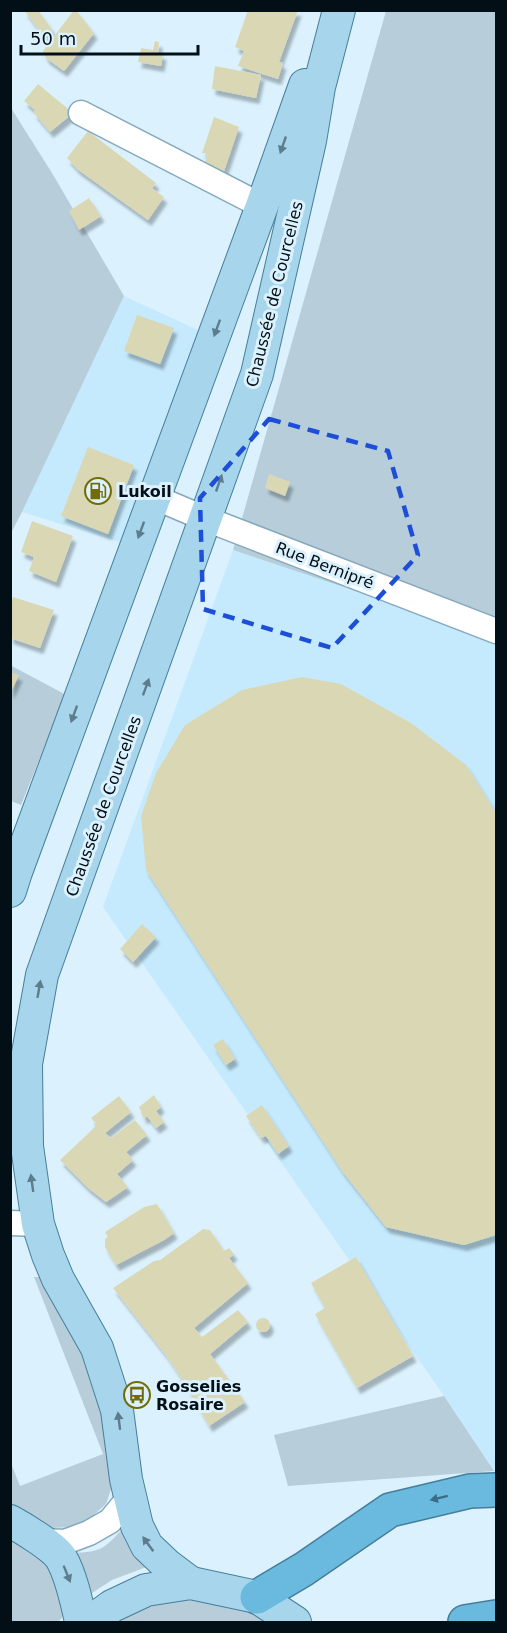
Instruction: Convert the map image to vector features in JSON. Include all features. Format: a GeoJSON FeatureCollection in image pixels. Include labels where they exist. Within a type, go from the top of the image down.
{"type":"FeatureCollection","features":[{"type":"Feature","properties":{"kind":"highway"},"geometry":{"type":"LineString","coordinates":[[257,1597],[304,1569],[390,1510],[470,1491],[496,1490]]}},
{"type":"Feature","properties":{"kind":"highway"},"geometry":{"type":"LineString","coordinates":[[465,1623],[496,1617]]}},
{"type":"Feature","properties":{"kind":"main road","name":"Chaussée de Courcelles"},"geometry":{"type":"LineString","coordinates":[[10,891],[262,206],[331,10]]}},
{"type":"Feature","properties":{"kind":"main road","name":"Chaussée de Courcelles"},"geometry":{"type":"LineString","coordinates":[[191,1583],[147,1546],[137,1526],[129,1498],[117,1410],[97,1348],[58,1279],[48,1255],[24,1223],[27,1146],[26,1064],[42,975],[257,374],[310,141],[319,87],[339,10]]}},
{"type":"Feature","properties":{"kind":"main road"},"geometry":{"type":"LineString","coordinates":[[262,206],[277,213],[291,225]]}},
{"type":"Feature","properties":{"kind":"main road"},"geometry":{"type":"LineString","coordinates":[[10,1521],[32,1533],[60,1557],[75,1594],[81,1623]]}},
{"type":"Feature","properties":{"kind":"main road"},"geometry":{"type":"LineString","coordinates":[[90,1623],[112,1606],[146,1590],[191,1583],[257,1597],[295,1623]]}},
{"type":"Feature","properties":{"kind":"street","name":"Chaussée de Courcelles"},"geometry":{"type":"LineString","coordinates":[[81,113],[262,206]]}},
{"type":"Feature","properties":{"kind":"street","name":"Rue Bernipré"},"geometry":{"type":"LineString","coordinates":[[154,497],[496,631]]}},
{"type":"Feature","properties":{"kind":"street"},"geometry":{"type":"LineString","coordinates":[[41,1541],[65,1542],[89,1533],[110,1521],[129,1498]]}},
{"type":"Feature","properties":{"kind":"highlighted area"},"geometry":{"type":"Polygon","coordinates":[[[269,419],[388,451],[418,555],[332,648],[203,609],[200,498],[269,419]]]}},
{"type":"Feature","properties":{"kind":"shaded area"},"geometry":{"type":"Polygon","coordinates":[[[386,11],[496,11],[496,638],[233,550],[386,11]]]}},
{"type":"Feature","properties":{"kind":"shaded area"},"geometry":{"type":"Polygon","coordinates":[[[11,108],[124,296],[11,533],[11,108]]]}},
{"type":"Feature","properties":{"kind":"shaded area"},"geometry":{"type":"Polygon","coordinates":[[[124,296],[209,335],[135,547],[22,512],[124,296]]]}},
{"type":"Feature","properties":{"kind":"shaded area"},"geometry":{"type":"Polygon","coordinates":[[[233,550],[496,635],[496,1471],[103,907],[233,550]]]}},
{"type":"Feature","properties":{"kind":"shaded area"},"geometry":{"type":"Polygon","coordinates":[[[10,665],[70,697],[56,718],[21,805],[11,801],[10,665]]]}},
{"type":"Feature","properties":{"kind":"shaded area"},"geometry":{"type":"Polygon","coordinates":[[[34,1277],[40,1277],[89,1364],[105,1411],[113,1483],[106,1504],[88,1520],[72,1527],[51,1528],[33,1524],[11,1509],[10,1461],[20,1486],[103,1454],[34,1277]]]}},
{"type":"Feature","properties":{"kind":"shaded area"},"geometry":{"type":"Polygon","coordinates":[[[444,1396],[494,1471],[288,1486],[274,1435],[444,1396]]]}},
{"type":"Feature","properties":{"kind":"shaded area"},"geometry":{"type":"Polygon","coordinates":[[[123,1528],[131,1549],[149,1566],[112,1580],[89,1595],[71,1553],[89,1552],[101,1548],[123,1528]]]}},
{"type":"Feature","properties":{"kind":"shaded area"},"geometry":{"type":"Polygon","coordinates":[[[11,1537],[45,1557],[57,1573],[65,1609],[58,1622],[11,1622],[11,1537]]]}},
{"type":"Feature","properties":{"kind":"shaded area"},"geometry":{"type":"Polygon","coordinates":[[[191,1583],[295,1622],[90,1622],[191,1583]]]}},
{"type":"Feature","properties":{"kind":"building"},"geometry":{"type":"Polygon","coordinates":[[[24,10],[38,10],[53,31],[44,37],[24,10]]]}},
{"type":"Feature","properties":{"kind":"building"},"geometry":{"type":"Polygon","coordinates":[[[74,10],[94,33],[64,71],[46,58],[43,51],[74,10]]]}},
{"type":"Feature","properties":{"kind":"building"},"geometry":{"type":"Polygon","coordinates":[[[248,10],[298,10],[279,62],[283,63],[278,79],[238,66],[244,51],[235,47],[248,10]]]}},
{"type":"Feature","properties":{"kind":"building"},"geometry":{"type":"Polygon","coordinates":[[[155,41],[159,42],[158,53],[163,54],[161,66],[138,62],[141,48],[153,50],[155,41]]]}},
{"type":"Feature","properties":{"kind":"building"},"geometry":{"type":"Polygon","coordinates":[[[215,66],[261,75],[256,98],[212,89],[215,66]]]}},
{"type":"Feature","properties":{"kind":"building"},"geometry":{"type":"Polygon","coordinates":[[[38,84],[73,113],[50,132],[34,113],[35,110],[24,101],[38,84]]]}},
{"type":"Feature","properties":{"kind":"building"},"geometry":{"type":"Polygon","coordinates":[[[214,117],[239,127],[222,177],[202,170],[208,154],[202,153],[214,117]]]}},
{"type":"Feature","properties":{"kind":"building"},"geometry":{"type":"Polygon","coordinates":[[[88,131],[156,183],[152,188],[164,197],[148,220],[77,169],[67,158],[88,131]]]}},
{"type":"Feature","properties":{"kind":"building"},"geometry":{"type":"Polygon","coordinates":[[[89,198],[101,216],[79,230],[69,211],[89,198]]]}},
{"type":"Feature","properties":{"kind":"building"},"geometry":{"type":"Polygon","coordinates":[[[137,315],[174,328],[160,364],[124,351],[137,315]]]}},
{"type":"Feature","properties":{"kind":"building","name":"Lukoil"},"geometry":{"type":"Polygon","coordinates":[[[88,447],[134,465],[108,534],[61,516],[88,447]]]}},
{"type":"Feature","properties":{"kind":"building"},"geometry":{"type":"Polygon","coordinates":[[[269,474],[290,482],[285,496],[265,488],[269,474]]]}},
{"type":"Feature","properties":{"kind":"building"},"geometry":{"type":"Polygon","coordinates":[[[32,521],[73,536],[56,582],[29,571],[34,557],[21,552],[32,521]]]}},
{"type":"Feature","properties":{"kind":"building"},"geometry":{"type":"Polygon","coordinates":[[[13,597],[54,610],[40,648],[10,638],[10,606],[13,597]]]}},
{"type":"Feature","properties":{"kind":"building"},"geometry":{"type":"Polygon","coordinates":[[[10,672],[19,675],[10,694],[10,672]]]}},
{"type":"Feature","properties":{"kind":"building"},"geometry":{"type":"Polygon","coordinates":[[[302,677],[341,684],[411,723],[466,765],[496,813],[496,1235],[464,1245],[386,1227],[342,1171],[146,870],[141,816],[156,773],[185,725],[242,690],[302,677]]]}},
{"type":"Feature","properties":{"kind":"building"},"geometry":{"type":"Polygon","coordinates":[[[142,924],[156,937],[133,962],[120,949],[142,924]]]}},
{"type":"Feature","properties":{"kind":"building"},"geometry":{"type":"Polygon","coordinates":[[[223,1039],[235,1059],[226,1065],[213,1045],[223,1039]]]}},
{"type":"Feature","properties":{"kind":"building"},"geometry":{"type":"Polygon","coordinates":[[[154,1095],[161,1107],[156,1111],[164,1122],[156,1128],[147,1116],[144,1119],[139,1107],[154,1095]]]}},
{"type":"Feature","properties":{"kind":"building"},"geometry":{"type":"Polygon","coordinates":[[[119,1096],[131,1112],[105,1133],[111,1138],[135,1120],[147,1135],[126,1152],[133,1160],[117,1174],[128,1187],[106,1202],[60,1160],[97,1125],[91,1118],[119,1096]]]}},
{"type":"Feature","properties":{"kind":"building"},"geometry":{"type":"Polygon","coordinates":[[[262,1105],[289,1146],[278,1154],[266,1136],[261,1138],[246,1116],[262,1105]]]}},
{"type":"Feature","properties":{"kind":"building"},"geometry":{"type":"Polygon","coordinates":[[[157,1204],[174,1233],[116,1265],[105,1247],[105,1239],[108,1237],[105,1232],[144,1207],[157,1204]]]}},
{"type":"Feature","properties":{"kind":"building"},"geometry":{"type":"Polygon","coordinates":[[[203,1229],[210,1230],[224,1251],[229,1248],[234,1254],[229,1258],[248,1283],[194,1328],[202,1337],[238,1310],[248,1322],[210,1354],[245,1402],[209,1426],[165,1354],[113,1288],[154,1261],[160,1260],[203,1229]]]}},
{"type":"Feature","properties":{"kind":"building"},"geometry":{"type":"Polygon","coordinates":[[[356,1257],[413,1356],[357,1388],[315,1314],[325,1308],[311,1283],[356,1257]]]}},
{"type":"Feature","properties":{"kind":"building"},"geometry":{"type":"Polygon","coordinates":[[[260,1318],[266,1318],[270,1325],[266,1332],[260,1332],[256,1328],[256,1322],[260,1318]]]}},
{"type":"Feature","properties":{"kind":"place","name":"Lukoil"},"geometry":{"type":"Point","coordinates":[98,491]}},
{"type":"Feature","properties":{"kind":"place","name":"Gosselies Rosaire"},"geometry":{"type":"Point","coordinates":[137,1395]}}]}
